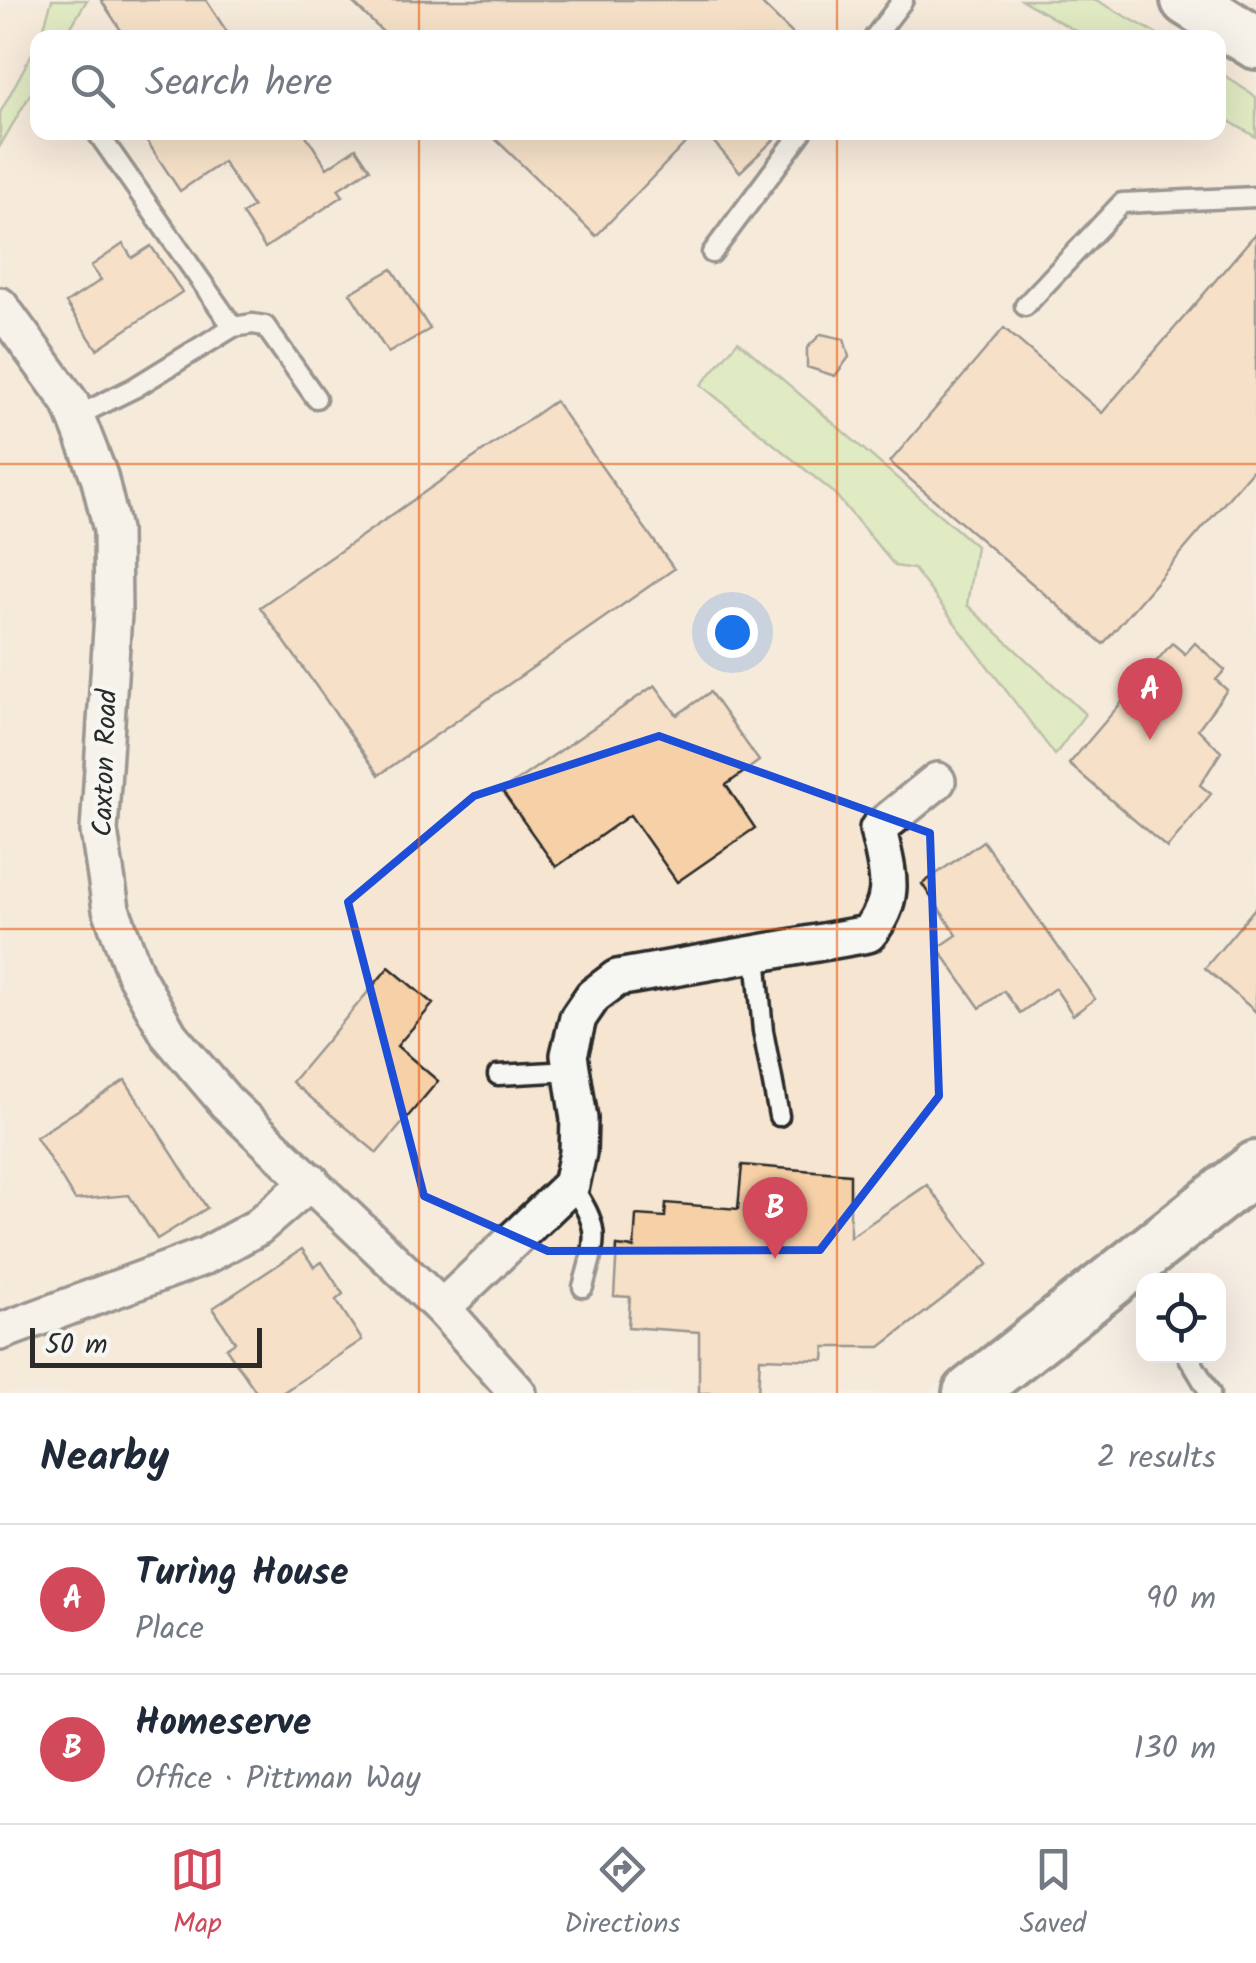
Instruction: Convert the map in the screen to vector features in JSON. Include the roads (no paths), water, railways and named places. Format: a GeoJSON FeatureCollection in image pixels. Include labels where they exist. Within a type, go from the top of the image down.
{"type":"FeatureCollection","features":[{"type":"Feature","properties":{"kind":"street"},"geometry":{"type":"LineString","coordinates":[[1187,0],[1256,43]]}},
{"type":"Feature","properties":{"kind":"street","name":"Caxton Road"},"geometry":{"type":"LineString","coordinates":[[0,306],[70,402],[99,476],[112,530],[114,614],[99,831],[111,908],[135,974],[169,1035],[226,1102],[442,1308],[518,1393]]}},
{"type":"Feature","properties":{"kind":"street"},"geometry":{"type":"LineString","coordinates":[[442,1308],[571,1184],[578,1136],[569,1055],[578,1018],[593,996],[617,978],[868,934],[880,919],[890,888],[878,829],[937,781]]}},
{"type":"Feature","properties":{"kind":"street"},"geometry":{"type":"LineString","coordinates":[[970,1393],[1139,1271],[1256,1167]]}},
{"type":"Feature","properties":{"kind":"street"},"geometry":{"type":"LineString","coordinates":[[0,1332],[205,1256],[258,1226],[311,1181]]}},
{"type":"Feature","properties":{"kind":"lane"},"geometry":{"type":"LineString","coordinates":[[880,30],[903,0]]}},
{"type":"Feature","properties":{"kind":"lane"},"geometry":{"type":"LineString","coordinates":[[103,140],[233,327]]}},
{"type":"Feature","properties":{"kind":"lane"},"geometry":{"type":"LineString","coordinates":[[712,252],[796,140]]}},
{"type":"Feature","properties":{"kind":"lane"},"geometry":{"type":"LineString","coordinates":[[1025,306],[1122,203],[1256,197]]}},
{"type":"Feature","properties":{"kind":"lane"},"geometry":{"type":"LineString","coordinates":[[75,417],[134,388],[233,327],[252,324],[265,326],[316,398]]}},
{"type":"Feature","properties":{"kind":"lane"},"geometry":{"type":"LineString","coordinates":[[756,955],[763,1031],[779,1116]]}},
{"type":"Feature","properties":{"kind":"lane"},"geometry":{"type":"LineString","coordinates":[[498,1074],[572,1072]]}},
{"type":"Feature","properties":{"kind":"lane"},"geometry":{"type":"LineString","coordinates":[[571,1184],[592,1216],[595,1245],[582,1287]]}},
{"type":"Feature","properties":{"kind":"lane"},"geometry":{"type":"LineString","coordinates":[[1192,1363],[1210,1393]]}},
{"type":"Feature","properties":{"kind":"place","name":"Turing House"},"geometry":{"type":"Point","coordinates":[1150,740]}},
{"type":"Feature","properties":{"kind":"place","name":"Homeserve"},"geometry":{"type":"Point","coordinates":[775,1259]}}]}
